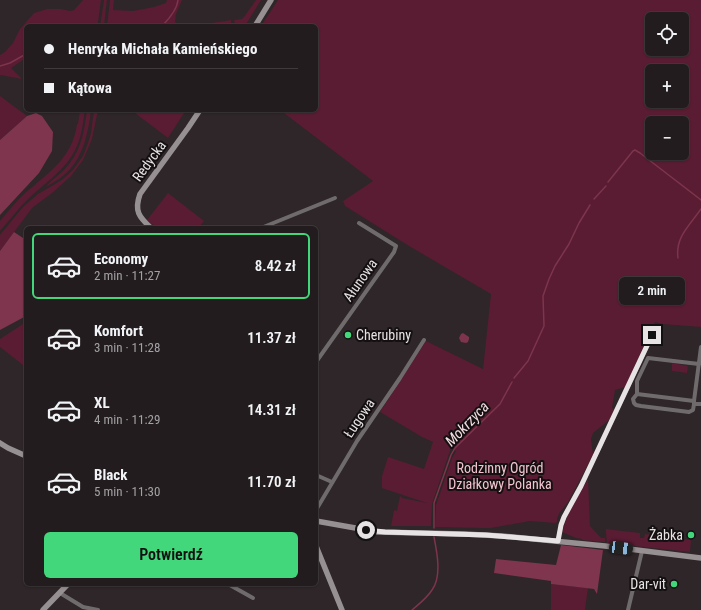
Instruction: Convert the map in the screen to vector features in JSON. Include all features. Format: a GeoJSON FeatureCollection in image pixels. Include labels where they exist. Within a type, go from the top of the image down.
{"type":"FeatureCollection","features":[{"type":"Feature","properties":{"kind":"street"},"geometry":{"type":"LineString","coordinates":[[256,24],[272,0]]}},
{"type":"Feature","properties":{"kind":"street","name":"Redycka"},"geometry":{"type":"LineString","coordinates":[[149,226],[140,216],[137,208],[137,202],[140,194],[199,112]]}},
{"type":"Feature","properties":{"kind":"street"},"geometry":{"type":"LineString","coordinates":[[266,226],[335,198]]}},
{"type":"Feature","properties":{"kind":"street","name":"Ałunowa"},"geometry":{"type":"LineString","coordinates":[[318,359],[394,252],[396,246],[359,223]]}},
{"type":"Feature","properties":{"kind":"street"},"geometry":{"type":"LineString","coordinates":[[558,541],[564,517],[581,486],[656,328]]}},
{"type":"Feature","properties":{"kind":"street","name":"Ługowa"},"geometry":{"type":"LineString","coordinates":[[318,506],[357,441],[424,340]]}},
{"type":"Feature","properties":{"kind":"street"},"geometry":{"type":"LineString","coordinates":[[699,364],[648,358],[637,381],[637,394],[633,399],[634,403],[641,406],[689,412],[693,410],[699,364],[701,347]]}},
{"type":"Feature","properties":{"kind":"street"},"geometry":{"type":"LineString","coordinates":[[637,394],[701,404]]}},
{"type":"Feature","properties":{"kind":"street"},"geometry":{"type":"LineString","coordinates":[[0,443],[12,451],[24,455]]}},
{"type":"Feature","properties":{"kind":"street"},"geometry":{"type":"LineString","coordinates":[[318,476],[332,482]]}},
{"type":"Feature","properties":{"kind":"street"},"geometry":{"type":"LineString","coordinates":[[318,521],[378,532],[486,535],[558,541],[701,558]]}},
{"type":"Feature","properties":{"kind":"street"},"geometry":{"type":"LineString","coordinates":[[318,551],[342,610]]}},
{"type":"Feature","properties":{"kind":"street"},"geometry":{"type":"LineString","coordinates":[[628,610],[642,551]]}},
{"type":"Feature","properties":{"kind":"street"},"geometry":{"type":"LineString","coordinates":[[43,610],[66,586]]}},
{"type":"Feature","properties":{"kind":"street"},"geometry":{"type":"LineString","coordinates":[[232,586],[253,598]]}},
{"type":"Feature","properties":{"kind":"street"},"geometry":{"type":"LineString","coordinates":[[60,593],[83,607],[98,610]]}},
{"type":"Feature","properties":{"kind":"green space"},"geometry":{"type":"Polygon","coordinates":[[[83,0],[101,0],[98,23],[91,23],[98,24],[24,24],[34,13],[47,9],[74,10],[83,0]]]}},
{"type":"Feature","properties":{"kind":"green space"},"geometry":{"type":"Polygon","coordinates":[[[104,0],[107,0],[104,24],[100,24],[104,0]]]}},
{"type":"Feature","properties":{"kind":"green space"},"geometry":{"type":"Polygon","coordinates":[[[110,0],[114,0],[113,10],[133,11],[154,7],[166,3],[167,0],[182,0],[176,14],[175,22],[178,24],[107,24],[110,0]]]}},
{"type":"Feature","properties":{"kind":"green space"},"geometry":{"type":"Polygon","coordinates":[[[256,0],[261,0],[246,24],[235,24],[234,20],[242,19],[256,0]]]}},
{"type":"Feature","properties":{"kind":"green space","name":"Rodzinny Ogród Działkowy Polanka"},"geometry":{"type":"Polygon","coordinates":[[[278,0],[701,0],[701,327],[662,324],[655,322],[625,387],[615,390],[612,408],[614,409],[609,420],[593,433],[591,439],[593,454],[568,502],[560,512],[557,522],[530,521],[491,528],[435,527],[436,505],[452,458],[456,451],[451,448],[432,504],[431,526],[391,526],[394,510],[397,511],[400,496],[402,498],[427,503],[382,488],[382,476],[388,457],[424,469],[433,442],[380,412],[426,341],[483,369],[491,294],[409,246],[345,206],[343,201],[373,181],[283,112],[318,112],[318,24],[262,24],[278,0]]]}},
{"type":"Feature","properties":{"kind":"green space"},"geometry":{"type":"Polygon","coordinates":[[[231,20],[231,24],[205,24],[231,20]]]}},
{"type":"Feature","properties":{"kind":"green space"},"geometry":{"type":"Polygon","coordinates":[[[24,24],[24,59],[11,68],[22,79],[0,75],[0,55],[13,43],[24,24]]]}},
{"type":"Feature","properties":{"kind":"green space"},"geometry":{"type":"Polygon","coordinates":[[[0,96],[27,116],[0,140],[0,96]]]}},
{"type":"Feature","properties":{"kind":"green space"},"geometry":{"type":"Polygon","coordinates":[[[80,112],[85,112],[79,142],[73,155],[54,176],[23,204],[0,231],[0,221],[12,206],[56,166],[70,148],[78,124],[80,112]]]}},
{"type":"Feature","properties":{"kind":"green space"},"geometry":{"type":"Polygon","coordinates":[[[87,112],[91,112],[86,139],[78,157],[67,173],[46,187],[70,163],[81,142],[87,112]]]}},
{"type":"Feature","properties":{"kind":"green space"},"geometry":{"type":"Polygon","coordinates":[[[94,112],[98,112],[92,139],[83,160],[71,176],[32,208],[0,251],[0,235],[23,207],[38,194],[62,180],[73,170],[83,156],[91,133],[94,112]]]}},
{"type":"Feature","properties":{"kind":"green space"},"geometry":{"type":"Polygon","coordinates":[[[134,112],[185,112],[168,138],[134,112]]]}},
{"type":"Feature","properties":{"kind":"green space"},"geometry":{"type":"Polygon","coordinates":[[[168,193],[204,221],[200,226],[154,226],[147,220],[168,193]]]}},
{"type":"Feature","properties":{"kind":"green space"},"geometry":{"type":"Polygon","coordinates":[[[23,324],[24,325],[23,365],[0,347],[0,339],[23,324]]]}},
{"type":"Feature","properties":{"kind":"green space"},"geometry":{"type":"Polygon","coordinates":[[[672,363],[688,366],[687,373],[672,371],[672,363]]]}},
{"type":"Feature","properties":{"kind":"green space"},"geometry":{"type":"Polygon","coordinates":[[[588,479],[590,526],[601,538],[605,538],[605,542],[582,540],[562,532],[569,511],[588,479]]]}},
{"type":"Feature","properties":{"kind":"green space"},"geometry":{"type":"Polygon","coordinates":[[[606,529],[640,533],[640,538],[644,538],[645,534],[691,540],[690,552],[607,543],[606,529]]]}},
{"type":"Feature","properties":{"kind":"green space"},"geometry":{"type":"Polygon","coordinates":[[[551,584],[588,588],[585,610],[551,610],[551,584]]]}},
{"type":"Feature","properties":{"kind":"shaded area"},"geometry":{"type":"Polygon","coordinates":[[[36,113],[42,116],[53,132],[52,151],[39,173],[0,215],[0,140],[27,116],[36,113]]]}},
{"type":"Feature","properties":{"kind":"shaded area"},"geometry":{"type":"Polygon","coordinates":[[[14,232],[24,239],[24,317],[0,330],[0,251],[14,232]]]}},
{"type":"Feature","properties":{"kind":"shaded area"},"geometry":{"type":"Polygon","coordinates":[[[463,333],[469,337],[468,342],[466,343],[461,342],[459,338],[463,333]]]}},
{"type":"Feature","properties":{"kind":"shaded area"},"geometry":{"type":"Polygon","coordinates":[[[561,545],[603,550],[597,594],[594,589],[551,584],[551,581],[494,573],[496,559],[556,565],[561,545]]]}},
{"type":"Feature","properties":{"kind":"waterway"},"geometry":{"type":"LineString","coordinates":[[164,24],[174,11],[178,0]]}},
{"type":"Feature","properties":{"kind":"waterway"},"geometry":{"type":"LineString","coordinates":[[0,66],[10,63],[24,55]]}},
{"type":"Feature","properties":{"kind":"waterway"},"geometry":{"type":"LineString","coordinates":[[608,182],[635,150],[701,200]]}},
{"type":"Feature","properties":{"kind":"waterway"},"geometry":{"type":"LineString","coordinates":[[594,199],[606,186]]}},
{"type":"Feature","properties":{"kind":"waterway","name":"Mokrzyca"},"geometry":{"type":"LineString","coordinates":[[514,378],[528,361],[544,326],[543,296],[549,279],[590,205]]}},
{"type":"Feature","properties":{"kind":"waterway"},"geometry":{"type":"LineString","coordinates":[[678,258],[681,237],[701,209]]}},
{"type":"Feature","properties":{"kind":"waterway","name":"Mokrzyca"},"geometry":{"type":"LineString","coordinates":[[434,528],[434,503],[451,455],[455,448],[500,404],[512,382]]}},
{"type":"Feature","properties":{"kind":"waterway","name":"Mokrzyca"},"geometry":{"type":"LineString","coordinates":[[412,610],[428,596],[435,585],[438,564],[434,537]]}},
{"type":"Feature","properties":{"kind":"place","name":"Cherubiny"},"geometry":{"type":"Point","coordinates":[348,335]}},
{"type":"Feature","properties":{"kind":"place","name":"Żabka"},"geometry":{"type":"Point","coordinates":[691,535]}},
{"type":"Feature","properties":{"kind":"place","name":"Dar-vit"},"geometry":{"type":"Point","coordinates":[674,584]}},
{"type":"Feature","properties":{"kind":"route"},"geometry":{"type":"LineString","coordinates":[[366,530],[385,532],[486,535],[558,541],[564,517],[581,486],[652,335]]}}]}
